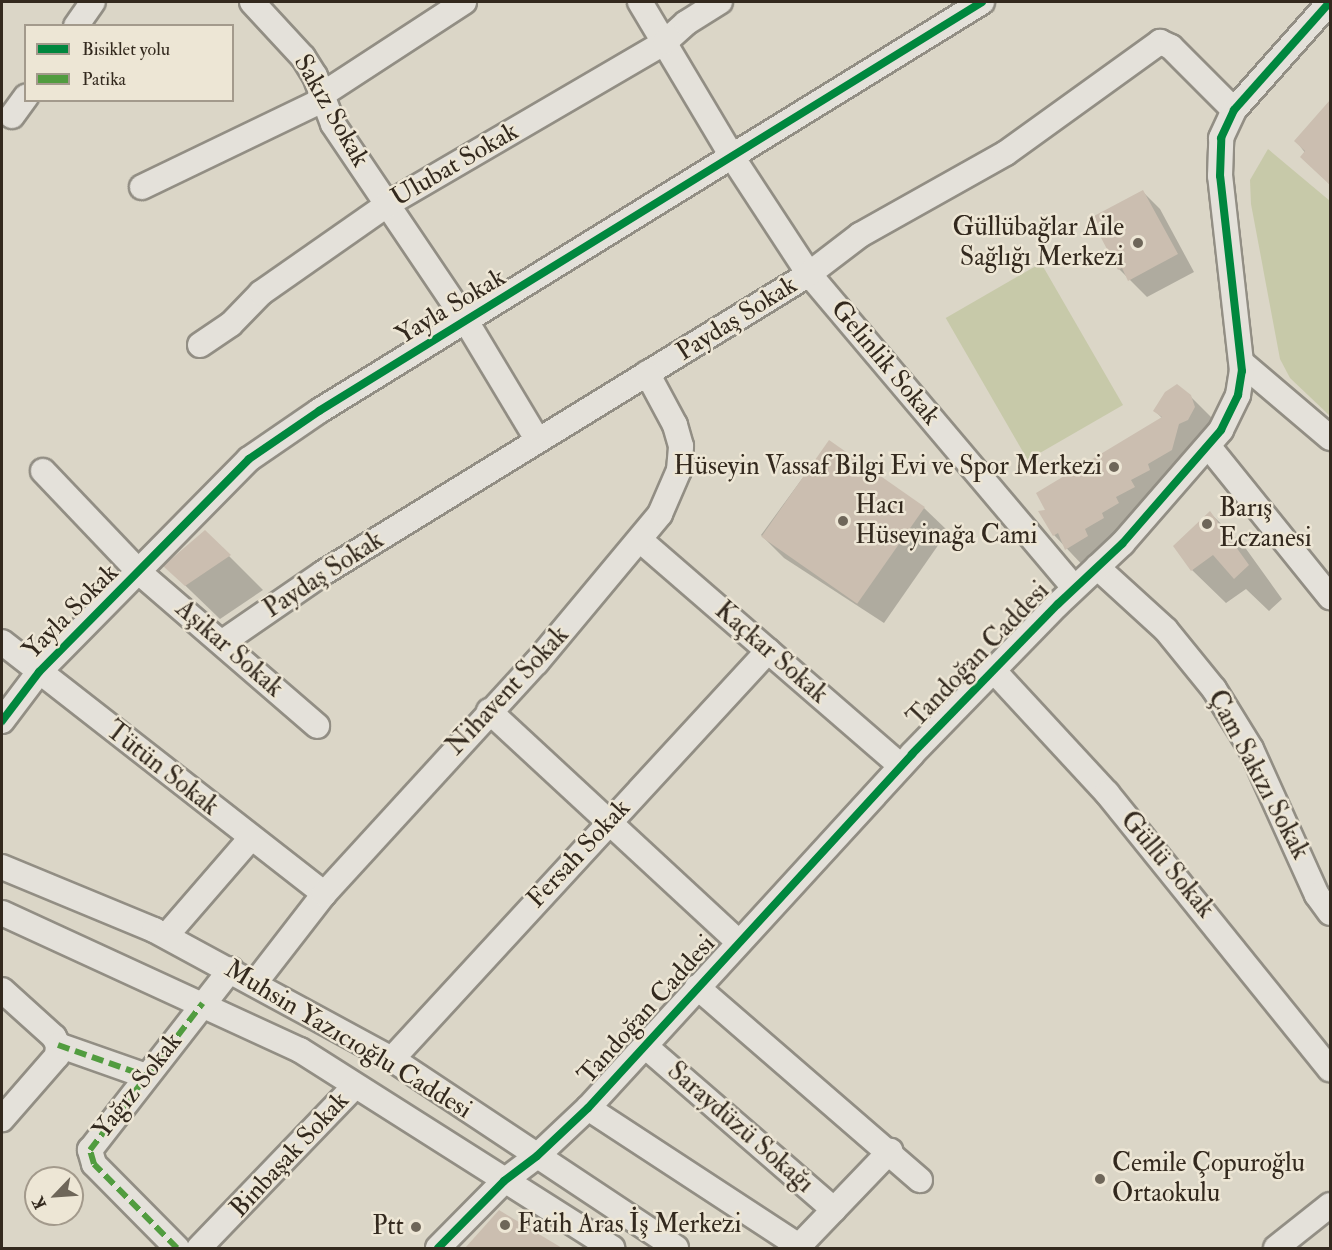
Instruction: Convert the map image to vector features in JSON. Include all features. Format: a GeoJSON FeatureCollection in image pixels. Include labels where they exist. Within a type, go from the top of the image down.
{"type":"FeatureCollection","features":[{"type":"Feature","properties":{"kind":"street"},"geometry":{"type":"LineString","coordinates":[[77,24],[93,2]]}},
{"type":"Feature","properties":{"kind":"street","name":"Sakız Sokak"},"geometry":{"type":"LineString","coordinates":[[252,2],[303,57],[315,76],[321,98],[466,321],[537,439]]}},
{"type":"Feature","properties":{"kind":"street"},"geometry":{"type":"LineString","coordinates":[[142,187],[321,98],[464,2]]}},
{"type":"Feature","properties":{"kind":"street","name":"Gelinlik Sokak"},"geometry":{"type":"LineString","coordinates":[[640,2],[733,158],[810,274],[1074,588]]}},
{"type":"Feature","properties":{"kind":"street","name":"Ulubat Sokak"},"geometry":{"type":"LineString","coordinates":[[200,345],[231,324],[261,293],[388,204],[665,42],[686,23],[720,2]]}},
{"type":"Feature","properties":{"kind":"street","name":"Yayla Sokak"},"geometry":{"type":"LineString","coordinates":[[2,721],[39,672],[141,573],[249,459],[466,321],[982,2]]}},
{"type":"Feature","properties":{"kind":"street","name":"Tandoğan Caddesi"},"geometry":{"type":"LineString","coordinates":[[438,1248],[504,1181],[537,1156],[588,1108],[737,941],[901,766],[993,670],[1097,567],[1209,447],[1238,395],[1242,363],[1220,176],[1221,138],[1234,110],[1330,2]]}},
{"type":"Feature","properties":{"kind":"street","name":"Paydaş Sokak"},"geometry":{"type":"LineString","coordinates":[[223,642],[323,573],[537,439],[810,274],[860,235],[1006,153],[1160,42],[1171,47],[1234,110]]}},
{"type":"Feature","properties":{"kind":"street"},"geometry":{"type":"LineString","coordinates":[[1242,363],[1330,438]]}},
{"type":"Feature","properties":{"kind":"street","name":"Nihavent Sokak"},"geometry":{"type":"LineString","coordinates":[[255,983],[324,894],[489,711],[536,663],[640,540],[670,496],[679,470],[681,446],[675,425],[647,373]]}},
{"type":"Feature","properties":{"kind":"street"},"geometry":{"type":"LineString","coordinates":[[1209,447],[1330,597]]}},
{"type":"Feature","properties":{"kind":"street","name":"Aşikar Sokak"},"geometry":{"type":"LineString","coordinates":[[43,471],[141,573],[317,726]]}},
{"type":"Feature","properties":{"kind":"street","name":"Kaçkar Sokak"},"geometry":{"type":"LineString","coordinates":[[640,540],[901,766]]}},
{"type":"Feature","properties":{"kind":"street","name":"Çam Sakızı Sokak"},"geometry":{"type":"LineString","coordinates":[[1097,567],[1166,630],[1220,698],[1251,749],[1323,909],[1330,913]]}},
{"type":"Feature","properties":{"kind":"street","name":"Tütün Sokak"},"geometry":{"type":"LineString","coordinates":[[2,642],[324,894]]}},
{"type":"Feature","properties":{"kind":"street","name":"Fersah Sokak"},"geometry":{"type":"LineString","coordinates":[[392,1059],[768,651]]}},
{"type":"Feature","properties":{"kind":"street","name":"Güllü Sokak"},"geometry":{"type":"LineString","coordinates":[[993,670],[1107,793],[1330,1069]]}},
{"type":"Feature","properties":{"kind":"street"},"geometry":{"type":"LineString","coordinates":[[489,711],[737,941]]}},
{"type":"Feature","properties":{"kind":"street"},"geometry":{"type":"LineString","coordinates":[[166,936],[251,838]]}},
{"type":"Feature","properties":{"kind":"street","name":"Muhsin Yazıcıoğlu Caddesi"},"geometry":{"type":"LineString","coordinates":[[2,867],[166,936],[231,969],[392,1059],[676,1248]]}},
{"type":"Feature","properties":{"kind":"street","name":"Muhsin Yazıcıoğlu Caddesi"},"geometry":{"type":"LineString","coordinates":[[2,913],[203,1003],[300,1050],[606,1247]]}},
{"type":"Feature","properties":{"kind":"street","name":"Yağız Sokak"},"geometry":{"type":"LineString","coordinates":[[177,1248],[93,1164],[90,1150],[231,969]]}},
{"type":"Feature","properties":{"kind":"street"},"geometry":{"type":"LineString","coordinates":[[697,987],[920,1179]]}},
{"type":"Feature","properties":{"kind":"street"},"geometry":{"type":"LineString","coordinates":[[2,990],[54,1038],[58,1046],[57,1056],[2,1119]]}},
{"type":"Feature","properties":{"kind":"street"},"geometry":{"type":"LineString","coordinates":[[58,1046],[146,1076]]}},
{"type":"Feature","properties":{"kind":"street","name":"Saraydüzü Sokağı"},"geometry":{"type":"LineString","coordinates":[[645,1046],[834,1210]]}},
{"type":"Feature","properties":{"kind":"street","name":"Binbaşak Sokak"},"geometry":{"type":"LineString","coordinates":[[199,1248],[355,1086]]}},
{"type":"Feature","properties":{"kind":"street"},"geometry":{"type":"LineString","coordinates":[[588,1108],[800,1246],[890,1151]]}},
{"type":"Feature","properties":{"kind":"street"},"geometry":{"type":"LineString","coordinates":[[1276,1248],[1330,1205]]}},
{"type":"Feature","properties":{"kind":"green space"},"geometry":{"type":"Polygon","coordinates":[[[1268,149],[1330,201],[1330,416],[1290,378],[1280,359],[1251,204],[1250,180],[1268,149]]]}},
{"type":"Feature","properties":{"kind":"green space"},"geometry":{"type":"Polygon","coordinates":[[[1041,263],[1123,405],[1028,460],[946,318],[1041,263]]]}},
{"type":"Feature","properties":{"kind":"building"},"geometry":{"type":"Polygon","coordinates":[[[1330,100],[1330,185],[1300,157],[1305,151],[1294,141],[1330,100]]]}},
{"type":"Feature","properties":{"kind":"building","name":"Güllübağlar Aile Sağlığı Merkezi"},"geometry":{"type":"Polygon","coordinates":[[[1143,190],[1178,254],[1128,281],[1122,268],[1118,270],[1098,232],[1101,230],[1094,216],[1143,190]]]}},
{"type":"Feature","properties":{"kind":"building","name":"Hüseyin Vassaf Bilgi Evi ve Spor Merkezi"},"geometry":{"type":"Polygon","coordinates":[[[1177,384],[1191,395],[1195,407],[1188,420],[1179,424],[1172,450],[1148,464],[1150,470],[1131,480],[1135,487],[1116,497],[1119,503],[1102,513],[1104,518],[1085,529],[1088,536],[1065,550],[1058,533],[1053,536],[1038,511],[1045,510],[1036,493],[1162,417],[1153,411],[1165,392],[1177,384]]]}},
{"type":"Feature","properties":{"kind":"building","name":"Hacı Hüseyinağa Cami"},"geometry":{"type":"Polygon","coordinates":[[[829,440],[925,507],[857,604],[761,537],[829,440]]]}},
{"type":"Feature","properties":{"kind":"building"},"geometry":{"type":"Polygon","coordinates":[[[1210,511],[1249,565],[1234,579],[1213,555],[1191,571],[1173,546],[1210,511]]]}},
{"type":"Feature","properties":{"kind":"building"},"geometry":{"type":"Polygon","coordinates":[[[205,530],[231,555],[185,586],[163,566],[205,530]]]}},
{"type":"Feature","properties":{"kind":"building","name":"Fatih Aras İş Merkezi"},"geometry":{"type":"Polygon","coordinates":[[[499,1210],[562,1248],[465,1248],[499,1210]]]}},
{"type":"Feature","properties":{"kind":"marked path"},"geometry":{"type":"LineString","coordinates":[[177,1248],[94,1164],[90,1150],[203,1003]]}},
{"type":"Feature","properties":{"kind":"marked path"},"geometry":{"type":"LineString","coordinates":[[58,1045],[146,1076]]}},
{"type":"Feature","properties":{"kind":"cycle path"},"geometry":{"type":"LineString","coordinates":[[2,721],[39,672],[249,459],[319,411],[982,2]]}},
{"type":"Feature","properties":{"kind":"cycle path"},"geometry":{"type":"LineString","coordinates":[[438,1248],[504,1181],[537,1156],[588,1108],[912,754],[1058,604],[1122,544],[1221,430],[1238,395],[1242,371],[1220,176],[1221,138],[1234,110],[1330,2]]}},
{"type":"Feature","properties":{"kind":"place","name":"Güllübağlar Aile Sağlığı Merkezi"},"geometry":{"type":"Point","coordinates":[1138,243]}},
{"type":"Feature","properties":{"kind":"place","name":"Hüseyin Vassaf Bilgi Evi ve Spor Merkezi"},"geometry":{"type":"Point","coordinates":[1114,467]}},
{"type":"Feature","properties":{"kind":"place","name":"Hacı Hüseyinağa Cami"},"geometry":{"type":"Point","coordinates":[843,521]}},
{"type":"Feature","properties":{"kind":"place","name":"Barış Eczanesi"},"geometry":{"type":"Point","coordinates":[1207,524]}},
{"type":"Feature","properties":{"kind":"place","name":"Cemile Çopuroğlu Ortaokulu"},"geometry":{"type":"Point","coordinates":[1100,1179]}},
{"type":"Feature","properties":{"kind":"place","name":"Fatih Aras İş Merkezi"},"geometry":{"type":"Point","coordinates":[505,1225]}},
{"type":"Feature","properties":{"kind":"place","name":"Ptt"},"geometry":{"type":"Point","coordinates":[416,1227]}}]}
